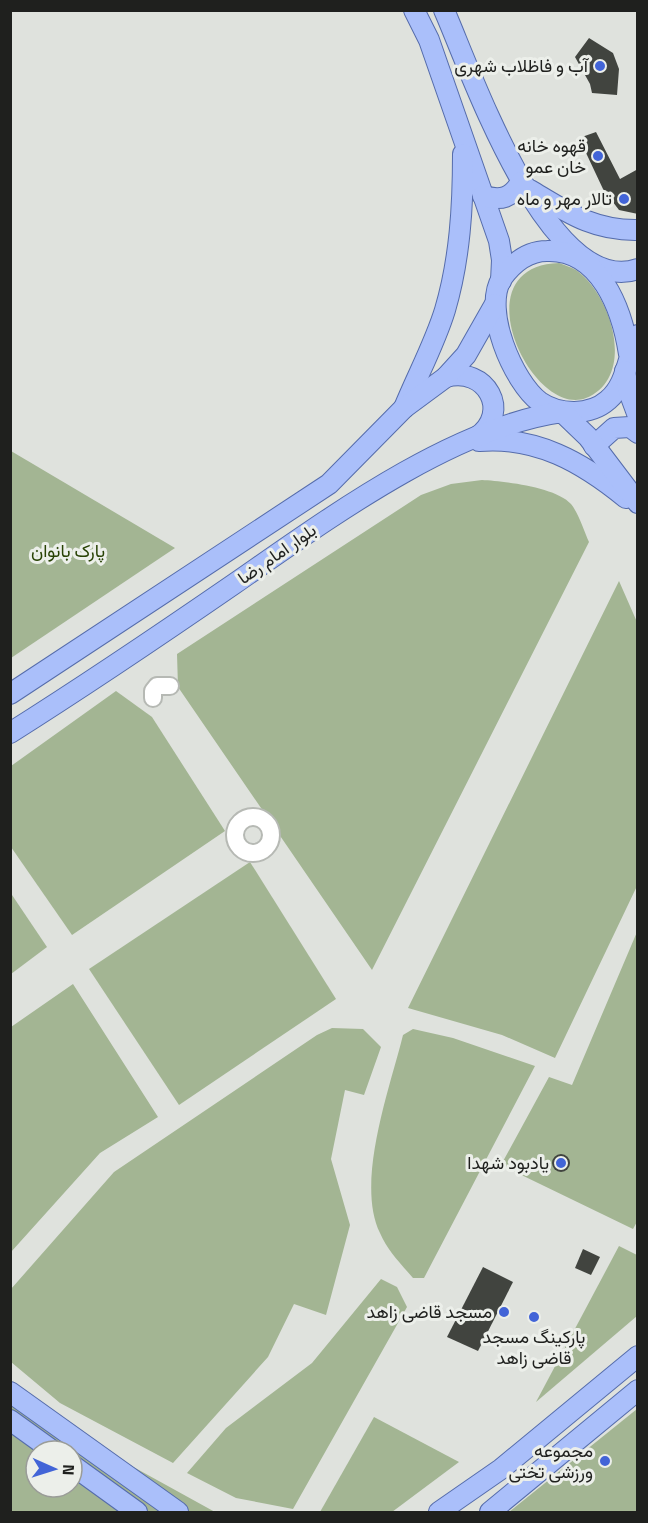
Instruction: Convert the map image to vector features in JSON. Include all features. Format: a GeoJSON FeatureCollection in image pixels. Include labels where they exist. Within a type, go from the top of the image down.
{"type":"FeatureCollection","features":[{"type":"Feature","properties":{"kind":"main road"},"geometry":{"type":"LineString","coordinates":[[404,408],[446,377],[466,355],[495,304],[501,280],[502,260],[499,241],[464,138],[429,40],[414,10]]}},
{"type":"Feature","properties":{"kind":"main road"},"geometry":{"type":"LineString","coordinates":[[444,10],[522,184],[555,232],[583,258],[612,295],[620,315],[627,362],[628,389],[638,416]]}},
{"type":"Feature","properties":{"kind":"main road"},"geometry":{"type":"LineString","coordinates":[[404,408],[444,312],[454,273],[460,225],[464,138]]}},
{"type":"Feature","properties":{"kind":"main road"},"geometry":{"type":"LineString","coordinates":[[483,196],[505,199],[522,184]]}},
{"type":"Feature","properties":{"kind":"main road"},"geometry":{"type":"LineString","coordinates":[[522,184],[585,222],[603,228],[638,230]]}},
{"type":"Feature","properties":{"kind":"main road"},"geometry":{"type":"LineString","coordinates":[[501,280],[516,262],[537,251],[561,250],[583,258],[605,271],[618,272],[638,268]]}},
{"type":"Feature","properties":{"kind":"main road"},"geometry":{"type":"LineString","coordinates":[[495,304],[505,347],[519,375],[540,401],[572,420],[638,505]]}},
{"type":"Feature","properties":{"kind":"main road"},"geometry":{"type":"LineString","coordinates":[[562,412],[586,412],[608,401],[623,382],[627,362],[638,335]]}},
{"type":"Feature","properties":{"kind":"main road"},"geometry":{"type":"LineString","coordinates":[[446,377],[466,375],[476,378],[490,393],[493,414],[489,424],[471,440]]}},
{"type":"Feature","properties":{"kind":"main road","name":"بلوار امام رضا"},"geometry":{"type":"LineString","coordinates":[[10,694],[329,484],[404,408]]}},
{"type":"Feature","properties":{"kind":"main road","name":"بلوار امام رضا"},"geometry":{"type":"LineString","coordinates":[[10,733],[97,677],[337,513],[471,440],[531,416],[562,412]]}},
{"type":"Feature","properties":{"kind":"main road"},"geometry":{"type":"LineString","coordinates":[[594,446],[614,428],[630,427],[638,433]]}},
{"type":"Feature","properties":{"kind":"main road"},"geometry":{"type":"LineString","coordinates":[[471,440],[498,439],[551,450],[576,462],[638,505]]}},
{"type":"Feature","properties":{"kind":"main road"},"geometry":{"type":"LineString","coordinates":[[439,1512],[516,1456],[638,1356]]}},
{"type":"Feature","properties":{"kind":"main road"},"geometry":{"type":"LineString","coordinates":[[490,1512],[638,1390]]}},
{"type":"Feature","properties":{"kind":"main road"},"geometry":{"type":"LineString","coordinates":[[10,1392],[178,1512]]}},
{"type":"Feature","properties":{"kind":"main road"},"geometry":{"type":"LineString","coordinates":[[10,1420],[36,1439]]}},
{"type":"Feature","properties":{"kind":"main road"},"geometry":{"type":"LineString","coordinates":[[516,1456],[532,1478]]}},
{"type":"Feature","properties":{"kind":"main road"},"geometry":{"type":"LineString","coordinates":[[84,1474],[137,1512]]}},
{"type":"Feature","properties":{"kind":"street"},"geometry":{"type":"LineString","coordinates":[[153,698],[153,691],[157,686],[164,684],[170,686]]}},
{"type":"Feature","properties":{"kind":"green space"},"geometry":{"type":"Polygon","coordinates":[[[559,263],[576,270],[589,282],[600,298],[614,336],[615,355],[611,373],[602,387],[586,398],[565,398],[545,386],[527,365],[515,340],[509,313],[513,288],[529,271],[559,263]]]}},
{"type":"Feature","properties":{"kind":"green space","name":"پارک بانوان"},"geometry":{"type":"Polygon","coordinates":[[[11,451],[175,548],[11,658],[11,451]]]}},
{"type":"Feature","properties":{"kind":"green space"},"geometry":{"type":"Polygon","coordinates":[[[482,480],[529,486],[564,498],[574,508],[589,542],[372,970],[178,687],[177,654],[421,495],[451,484],[482,480]]]}},
{"type":"Feature","properties":{"kind":"green space"},"geometry":{"type":"Polygon","coordinates":[[[619,581],[637,622],[637,886],[555,1058],[502,1035],[408,1008],[619,581]]]}},
{"type":"Feature","properties":{"kind":"green space"},"geometry":{"type":"Polygon","coordinates":[[[116,691],[152,717],[225,831],[72,935],[11,847],[11,766],[116,691]]]}},
{"type":"Feature","properties":{"kind":"green space"},"geometry":{"type":"Polygon","coordinates":[[[250,862],[336,999],[179,1105],[89,969],[250,862]]]}},
{"type":"Feature","properties":{"kind":"green space"},"geometry":{"type":"Polygon","coordinates":[[[10,892],[47,947],[11,974],[10,974],[10,892]]]}},
{"type":"Feature","properties":{"kind":"green space"},"geometry":{"type":"Polygon","coordinates":[[[637,932],[638,1220],[633,1229],[501,1165],[549,1077],[572,1085],[637,932]]]}},
{"type":"Feature","properties":{"kind":"green space"},"geometry":{"type":"Polygon","coordinates":[[[73,984],[158,1117],[100,1153],[11,1252],[11,1027],[73,984]]]}},
{"type":"Feature","properties":{"kind":"green space"},"geometry":{"type":"Polygon","coordinates":[[[332,1028],[363,1029],[381,1047],[364,1095],[345,1090],[331,1159],[350,1225],[326,1315],[294,1304],[268,1357],[173,1463],[60,1403],[11,1362],[11,1289],[114,1172],[317,1035],[332,1028]]]}},
{"type":"Feature","properties":{"kind":"green space"},"geometry":{"type":"Polygon","coordinates":[[[413,1029],[453,1038],[535,1066],[424,1278],[413,1278],[386,1245],[373,1212],[371,1188],[377,1135],[383,1107],[403,1035],[413,1029]]]}},
{"type":"Feature","properties":{"kind":"green space"},"geometry":{"type":"Polygon","coordinates":[[[619,1246],[637,1255],[637,1316],[536,1402],[619,1246]]]}},
{"type":"Feature","properties":{"kind":"green space"},"geometry":{"type":"Polygon","coordinates":[[[381,1279],[397,1287],[407,1307],[293,1509],[236,1498],[187,1473],[226,1428],[312,1363],[381,1279]]]}},
{"type":"Feature","properties":{"kind":"green space"},"geometry":{"type":"Polygon","coordinates":[[[10,1390],[50,1421],[83,1439],[24,1439],[24,1499],[84,1499],[84,1440],[215,1512],[11,1512],[10,1390]]]}},
{"type":"Feature","properties":{"kind":"green space","name":"مجموعه ورزشی تختی"},"geometry":{"type":"Polygon","coordinates":[[[637,1409],[637,1512],[509,1512],[637,1409]]]}},
{"type":"Feature","properties":{"kind":"green space"},"geometry":{"type":"Polygon","coordinates":[[[374,1417],[459,1462],[392,1512],[320,1512],[374,1417]]]}},
{"type":"Feature","properties":{"kind":"building","name":"آب و فاظلاب شهری"},"geometry":{"type":"Polygon","coordinates":[[[589,38],[613,53],[619,69],[617,95],[592,93],[590,84],[575,57],[589,38]]]}},
{"type":"Feature","properties":{"kind":"building"},"geometry":{"type":"Polygon","coordinates":[[[596,132],[620,179],[638,169],[638,214],[619,210],[603,189],[579,138],[596,132]]]}},
{"type":"Feature","properties":{"kind":"building","name":"یادبود شهدا"},"geometry":{"type":"Polygon","coordinates":[[[557,1154],[565,1154],[570,1159],[568,1170],[557,1172],[552,1167],[552,1159],[557,1154]]]}},
{"type":"Feature","properties":{"kind":"building"},"geometry":{"type":"Polygon","coordinates":[[[583,1249],[600,1257],[591,1275],[575,1268],[583,1249]]]}},
{"type":"Feature","properties":{"kind":"building"},"geometry":{"type":"Polygon","coordinates":[[[483,1267],[513,1282],[478,1351],[447,1337],[483,1267]]]}},
{"type":"Feature","properties":{"kind":"place","name":"آب و فاظلاب شهری"},"geometry":{"type":"Point","coordinates":[600,66]}},
{"type":"Feature","properties":{"kind":"place","name":"قهوه خانه خان عمو"},"geometry":{"type":"Point","coordinates":[598,156]}},
{"type":"Feature","properties":{"kind":"place","name":"تالار مهر و ماه"},"geometry":{"type":"Point","coordinates":[624,199]}},
{"type":"Feature","properties":{"kind":"place","name":"یادبود شهدا"},"geometry":{"type":"Point","coordinates":[561,1163]}},
{"type":"Feature","properties":{"kind":"place","name":"مسجد قاضی زاهد"},"geometry":{"type":"Point","coordinates":[504,1312]}},
{"type":"Feature","properties":{"kind":"place","name":"پارکینگ مسجد قاضی زاهد"},"geometry":{"type":"Point","coordinates":[534,1317]}},
{"type":"Feature","properties":{"kind":"place","name":"مجموعه ورزشی تختی"},"geometry":{"type":"Point","coordinates":[605,1461]}}]}
